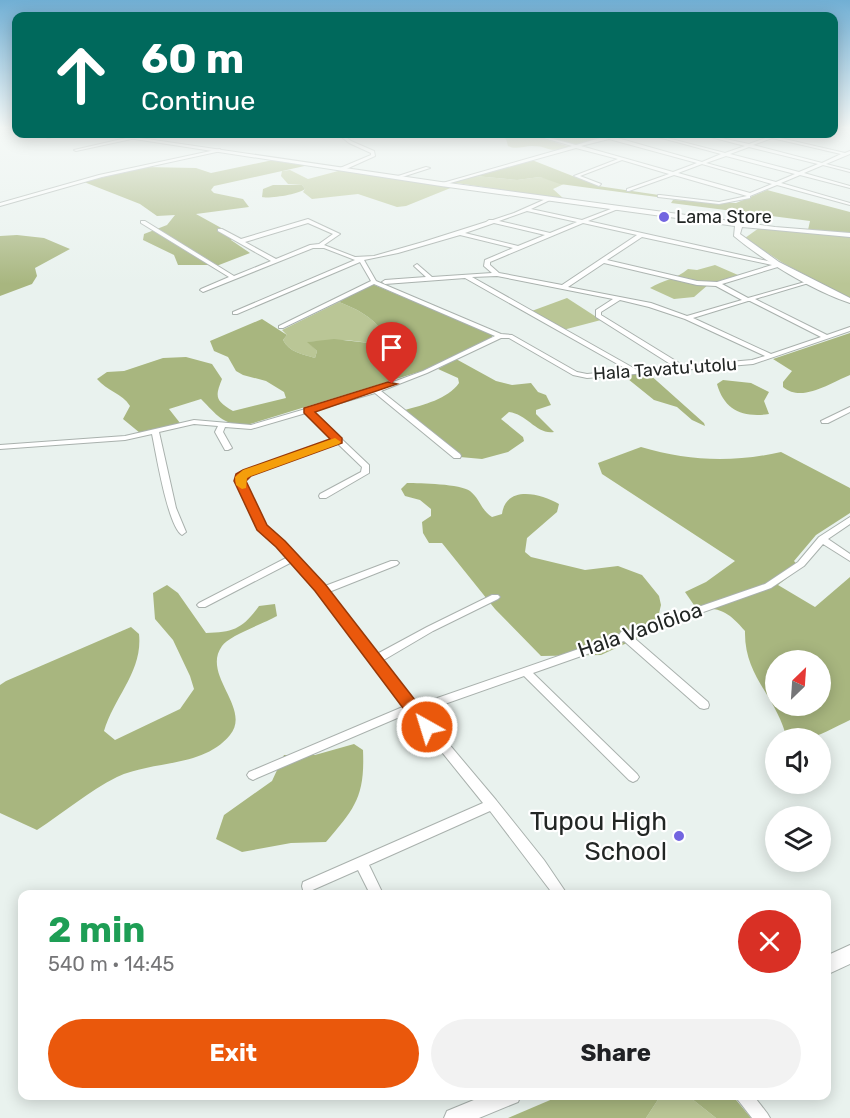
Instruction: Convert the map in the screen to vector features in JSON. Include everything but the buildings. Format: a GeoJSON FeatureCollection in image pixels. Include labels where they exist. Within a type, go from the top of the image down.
{"type":"FeatureCollection","features":[{"type":"Feature","properties":{"kind":"main road"},"geometry":{"type":"LineString","coordinates":[[411,179],[739,224],[850,235]]}},
{"type":"Feature","properties":{"kind":"main road"},"geometry":{"type":"LineString","coordinates":[[739,224],[736,235],[779,265],[850,301]]}},
{"type":"Feature","properties":{"kind":"main road"},"geometry":{"type":"LineString","coordinates":[[831,964],[850,954]]}},
{"type":"Feature","properties":{"kind":"main road"},"geometry":{"type":"LineString","coordinates":[[454,1118],[499,1100]]}},
{"type":"Feature","properties":{"kind":"street"},"geometry":{"type":"LineString","coordinates":[[0,205],[89,179]]}},
{"type":"Feature","properties":{"kind":"street"},"geometry":{"type":"LineString","coordinates":[[441,184],[458,179]]}},
{"type":"Feature","properties":{"kind":"street"},"geometry":{"type":"LineString","coordinates":[[584,179],[599,185]]}},
{"type":"Feature","properties":{"kind":"street"},"geometry":{"type":"LineString","coordinates":[[628,190],[657,179]]}},
{"type":"Feature","properties":{"kind":"street"},"geometry":{"type":"LineString","coordinates":[[690,179],[750,195]]}},
{"type":"Feature","properties":{"kind":"street"},"geometry":{"type":"LineString","coordinates":[[760,179],[850,204]]}},
{"type":"Feature","properties":{"kind":"street"},"geometry":{"type":"LineString","coordinates":[[660,196],[719,203],[736,201],[789,179]]}},
{"type":"Feature","properties":{"kind":"street"},"geometry":{"type":"LineString","coordinates":[[820,179],[850,187]]}},
{"type":"Feature","properties":{"kind":"street"},"geometry":{"type":"LineString","coordinates":[[235,313],[361,259],[459,233],[548,199]]}},
{"type":"Feature","properties":{"kind":"street"},"geometry":{"type":"LineString","coordinates":[[497,274],[487,266],[487,261],[616,208]]}},
{"type":"Feature","properties":{"kind":"street"},"geometry":{"type":"LineString","coordinates":[[524,209],[779,265]]}},
{"type":"Feature","properties":{"kind":"street"},"geometry":{"type":"LineString","coordinates":[[241,241],[308,221],[337,234],[320,246]]}},
{"type":"Feature","properties":{"kind":"street"},"geometry":{"type":"LineString","coordinates":[[491,221],[551,235]]}},
{"type":"Feature","properties":{"kind":"street"},"geometry":{"type":"LineString","coordinates":[[143,222],[234,278]]}},
{"type":"Feature","properties":{"kind":"street"},"geometry":{"type":"LineString","coordinates":[[220,230],[276,261]]}},
{"type":"Feature","properties":{"kind":"street"},"geometry":{"type":"LineString","coordinates":[[459,233],[518,248]]}},
{"type":"Feature","properties":{"kind":"street"},"geometry":{"type":"LineString","coordinates":[[564,287],[641,235]]}},
{"type":"Feature","properties":{"kind":"street"},"geometry":{"type":"LineString","coordinates":[[203,290],[312,246],[320,246],[361,259],[381,283]]}},
{"type":"Feature","properties":{"kind":"street"},"geometry":{"type":"LineString","coordinates":[[603,261],[697,283],[717,284],[779,265]]}},
{"type":"Feature","properties":{"kind":"street"},"geometry":{"type":"LineString","coordinates":[[417,266],[430,278]]}},
{"type":"Feature","properties":{"kind":"street"},"geometry":{"type":"LineString","coordinates":[[281,327],[381,283],[497,274],[651,305],[687,318],[771,356]]}},
{"type":"Feature","properties":{"kind":"street"},"geometry":{"type":"LineString","coordinates":[[467,277],[634,371]]}},
{"type":"Feature","properties":{"kind":"street"},"geometry":{"type":"LineString","coordinates":[[687,318],[810,281]]}},
{"type":"Feature","properties":{"kind":"street","name":"Hala Tavatu'utolu"},"geometry":{"type":"LineString","coordinates":[[381,283],[500,336],[510,336],[575,374],[587,376],[753,362],[850,329]]}},
{"type":"Feature","properties":{"kind":"street"},"geometry":{"type":"LineString","coordinates":[[717,284],[827,337]]}},
{"type":"Feature","properties":{"kind":"street"},"geometry":{"type":"LineString","coordinates":[[618,299],[598,311],[598,316],[681,368]]}},
{"type":"Feature","properties":{"kind":"street"},"geometry":{"type":"LineString","coordinates":[[0,447],[125,438],[194,422],[243,428],[375,390],[425,372],[500,336]]}},
{"type":"Feature","properties":{"kind":"street"},"geometry":{"type":"LineString","coordinates":[[375,390],[457,456]]}},
{"type":"Feature","properties":{"kind":"street"},"geometry":{"type":"LineString","coordinates":[[825,421],[850,409]]}},
{"type":"Feature","properties":{"kind":"street"},"geometry":{"type":"LineString","coordinates":[[308,411],[366,467],[365,473],[323,496]]}},
{"type":"Feature","properties":{"kind":"street"},"geometry":{"type":"LineString","coordinates":[[840,414],[850,419]]}},
{"type":"Feature","properties":{"kind":"street"},"geometry":{"type":"LineString","coordinates":[[222,425],[219,432],[228,448]]}},
{"type":"Feature","properties":{"kind":"street"},"geometry":{"type":"LineString","coordinates":[[155,432],[172,508],[182,532]]}},
{"type":"Feature","properties":{"kind":"street"},"geometry":{"type":"LineString","coordinates":[[338,440],[241,477],[240,481],[261,527],[322,591],[412,709],[492,804],[558,890]]}},
{"type":"Feature","properties":{"kind":"street","name":"Hala Vaolōloa"},"geometry":{"type":"LineString","coordinates":[[253,775],[412,709],[768,586],[801,564],[822,539],[850,520]]}},
{"type":"Feature","properties":{"kind":"street"},"geometry":{"type":"LineString","coordinates":[[822,539],[850,558]]}},
{"type":"Feature","properties":{"kind":"street"},"geometry":{"type":"LineString","coordinates":[[202,605],[293,558]]}},
{"type":"Feature","properties":{"kind":"street"},"geometry":{"type":"LineString","coordinates":[[322,591],[394,562]]}},
{"type":"Feature","properties":{"kind":"street"},"geometry":{"type":"LineString","coordinates":[[376,660],[430,629],[495,597]]}},
{"type":"Feature","properties":{"kind":"street"},"geometry":{"type":"LineString","coordinates":[[624,635],[704,705]]}},
{"type":"Feature","properties":{"kind":"street"},"geometry":{"type":"LineString","coordinates":[[525,671],[633,777]]}},
{"type":"Feature","properties":{"kind":"street"},"geometry":{"type":"LineString","coordinates":[[308,886],[492,804]]}},
{"type":"Feature","properties":{"kind":"street"},"geometry":{"type":"LineString","coordinates":[[361,863],[375,890]]}},
{"type":"Feature","properties":{"kind":"street"},"geometry":{"type":"LineString","coordinates":[[747,1100],[762,1118]]}},
{"type":"Feature","properties":{"kind":"green space"},"geometry":{"type":"Polygon","coordinates":[[[95,179],[245,179],[214,186],[211,190],[214,193],[243,199],[249,207],[196,214],[234,235],[231,240],[250,253],[219,265],[178,265],[174,255],[143,240],[144,234],[167,225],[175,215],[157,216],[140,204],[84,182],[95,179]]]}},
{"type":"Feature","properties":{"kind":"green space"},"geometry":{"type":"Polygon","coordinates":[[[284,179],[402,179],[453,187],[406,206],[397,207],[358,194],[312,199],[303,192],[305,189],[302,185],[288,184],[284,179]]]}},
{"type":"Feature","properties":{"kind":"green space"},"geometry":{"type":"Polygon","coordinates":[[[462,179],[549,179],[566,183],[553,189],[564,199],[450,182],[462,179]]]}},
{"type":"Feature","properties":{"kind":"green space"},"geometry":{"type":"Polygon","coordinates":[[[546,179],[581,179],[598,186],[659,195],[657,197],[560,184],[546,179]]]}},
{"type":"Feature","properties":{"kind":"green space"},"geometry":{"type":"Polygon","coordinates":[[[273,185],[302,185],[305,189],[284,196],[262,197],[263,189],[273,185]]]}},
{"type":"Feature","properties":{"kind":"green space"},"geometry":{"type":"Polygon","coordinates":[[[767,190],[850,212],[850,233],[808,230],[810,221],[671,203],[673,200],[736,203],[767,190]]]}},
{"type":"Feature","properties":{"kind":"green space"},"geometry":{"type":"Polygon","coordinates":[[[759,228],[850,236],[850,299],[783,263],[745,238],[759,228]]]}},
{"type":"Feature","properties":{"kind":"green space"},"geometry":{"type":"Polygon","coordinates":[[[0,236],[44,238],[70,249],[35,268],[37,276],[32,284],[0,296],[0,236]]]}},
{"type":"Feature","properties":{"kind":"green space"},"geometry":{"type":"Polygon","coordinates":[[[715,265],[738,275],[709,284],[694,297],[674,299],[650,288],[688,269],[697,270],[715,265]]]}},
{"type":"Feature","properties":{"kind":"green space"},"geometry":{"type":"Polygon","coordinates":[[[372,284],[492,334],[492,338],[422,371],[250,424],[227,422],[201,399],[169,409],[180,423],[140,433],[123,419],[130,406],[127,402],[97,379],[107,372],[124,371],[163,358],[186,357],[212,364],[222,379],[218,398],[233,411],[286,398],[284,392],[266,381],[236,371],[228,357],[214,351],[210,341],[262,319],[287,335],[283,340],[289,347],[296,352],[315,358],[317,351],[307,342],[334,339],[378,344],[383,332],[378,326],[352,307],[339,302],[372,284]]]}},
{"type":"Feature","properties":{"kind":"green space"},"geometry":{"type":"Polygon","coordinates":[[[567,298],[601,320],[563,330],[529,312],[567,298]]]}},
{"type":"Feature","properties":{"kind":"green space"},"geometry":{"type":"Polygon","coordinates":[[[339,302],[352,307],[378,326],[383,332],[378,344],[346,340],[308,342],[317,351],[315,358],[296,352],[283,340],[287,335],[282,330],[339,302]]]}},
{"type":"Feature","properties":{"kind":"green space"},"geometry":{"type":"Polygon","coordinates":[[[850,333],[850,375],[825,387],[807,392],[799,393],[783,387],[783,382],[792,371],[773,359],[850,333]]]}},
{"type":"Feature","properties":{"kind":"green space"},"geometry":{"type":"Polygon","coordinates":[[[456,359],[496,381],[512,385],[531,383],[538,392],[546,395],[551,405],[536,410],[536,414],[554,432],[537,428],[521,416],[509,412],[501,419],[523,437],[524,441],[508,452],[482,459],[460,457],[405,410],[435,401],[454,389],[459,383],[458,378],[438,369],[456,359]]]}},
{"type":"Feature","properties":{"kind":"green space"},"geometry":{"type":"Polygon","coordinates":[[[648,373],[705,426],[692,420],[677,407],[654,400],[623,375],[648,373]]]}},
{"type":"Feature","properties":{"kind":"green space"},"geometry":{"type":"Polygon","coordinates":[[[723,380],[751,383],[769,392],[764,401],[769,414],[751,415],[730,406],[724,400],[717,384],[723,380]]]}},
{"type":"Feature","properties":{"kind":"green space"},"geometry":{"type":"Polygon","coordinates":[[[641,447],[658,452],[710,459],[745,458],[781,452],[850,488],[850,513],[816,535],[794,561],[800,568],[778,585],[815,607],[850,577],[850,720],[831,730],[783,728],[779,716],[831,716],[831,650],[765,650],[765,691],[749,660],[745,631],[724,612],[712,608],[696,608],[685,592],[706,582],[735,561],[602,474],[598,463],[641,447]]]}},
{"type":"Feature","properties":{"kind":"green space"},"geometry":{"type":"Polygon","coordinates":[[[407,483],[440,484],[470,491],[492,517],[502,514],[505,505],[517,495],[534,495],[559,504],[557,512],[527,538],[525,552],[531,557],[585,570],[618,566],[642,575],[659,596],[661,605],[655,630],[601,655],[541,656],[495,609],[442,543],[429,543],[423,533],[422,522],[431,516],[431,509],[420,500],[405,496],[401,489],[407,483]]]}},
{"type":"Feature","properties":{"kind":"green space"},"geometry":{"type":"Polygon","coordinates":[[[167,585],[178,593],[206,633],[224,632],[237,628],[259,606],[275,604],[277,616],[231,638],[222,646],[217,657],[217,668],[235,714],[235,725],[230,735],[219,746],[206,753],[117,777],[86,795],[37,830],[0,813],[0,685],[6,681],[131,627],[139,634],[137,660],[104,731],[115,740],[180,709],[194,689],[173,640],[155,619],[153,593],[167,585]]]}},
{"type":"Feature","properties":{"kind":"green space"},"geometry":{"type":"Polygon","coordinates":[[[354,744],[363,750],[360,791],[351,810],[326,842],[291,843],[242,852],[216,839],[224,815],[272,781],[284,755],[315,755],[354,744]]]}},
{"type":"Feature","properties":{"kind":"green space"},"geometry":{"type":"Polygon","coordinates":[[[550,1100],[658,1100],[646,1118],[508,1118],[550,1100]]]}},
{"type":"Feature","properties":{"kind":"green space"},"geometry":{"type":"Polygon","coordinates":[[[658,1100],[693,1100],[716,1118],[646,1118],[658,1100]]]}},
{"type":"Feature","properties":{"kind":"green space"},"geometry":{"type":"Polygon","coordinates":[[[693,1100],[736,1100],[751,1118],[716,1118],[693,1100]]]}},
{"type":"Feature","properties":{"kind":"slow traffic"},"geometry":{"type":"LineString","coordinates":[[242,485],[241,477],[247,473],[335,442]]}},
{"type":"Feature","properties":{"kind":"place","name":"Lama Store"},"geometry":{"type":"Point","coordinates":[664,217]}},
{"type":"Feature","properties":{"kind":"place","name":"Tupou High School"},"geometry":{"type":"Point","coordinates":[679,836]}},
{"type":"Feature","properties":{"kind":"route"},"geometry":{"type":"LineString","coordinates":[[392,384],[308,411],[338,440],[247,473],[241,477],[240,481],[261,527],[320,587],[412,711],[427,727]]}}]}
